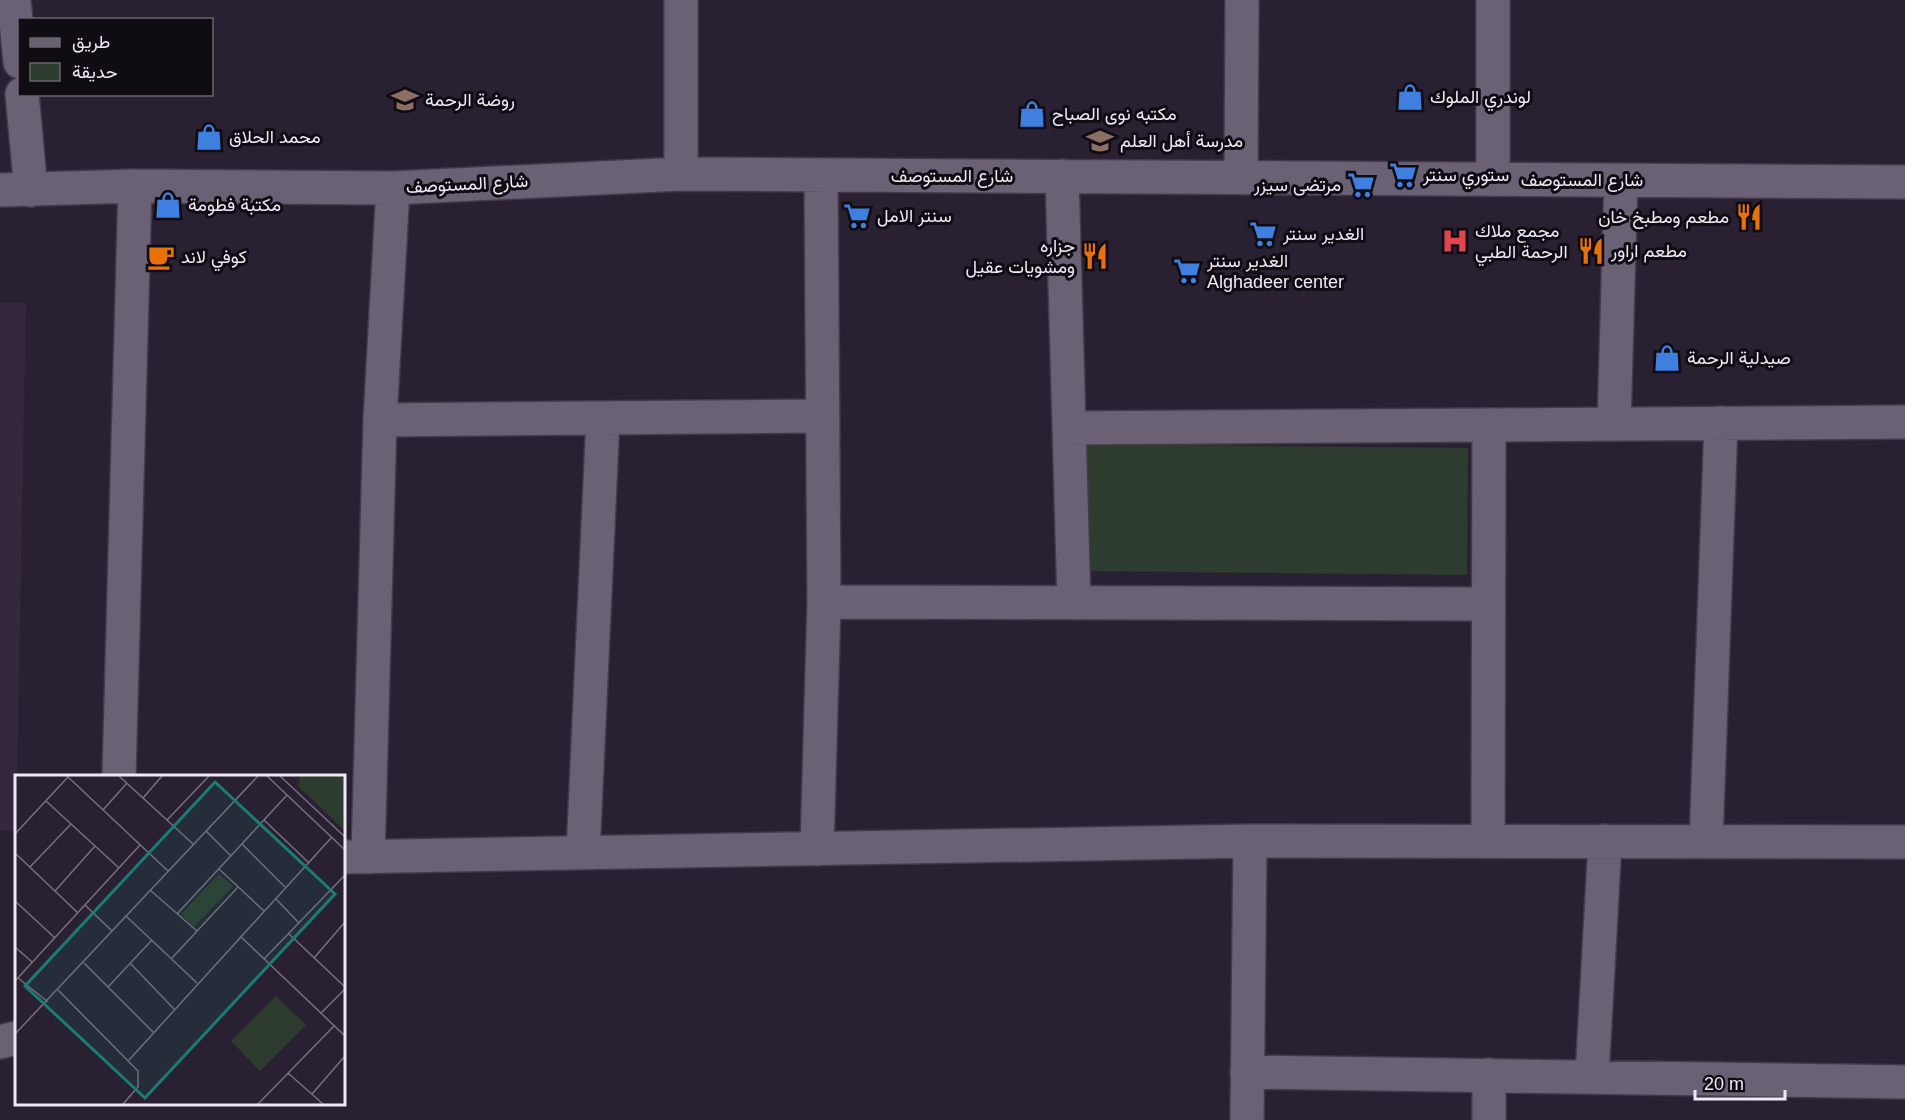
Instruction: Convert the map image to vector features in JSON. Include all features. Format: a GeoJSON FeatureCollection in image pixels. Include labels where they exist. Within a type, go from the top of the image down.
{"type":"FeatureCollection","features":[{"type":"Feature","properties":{"kind":"street"},"geometry":{"type":"LineString","coordinates":[[14,0],[18,41]]}},
{"type":"Feature","properties":{"kind":"street"},"geometry":{"type":"LineString","coordinates":[[681,0],[681,174]]}},
{"type":"Feature","properties":{"kind":"street"},"geometry":{"type":"LineString","coordinates":[[1240,178],[1242,0]]}},
{"type":"Feature","properties":{"kind":"street"},"geometry":{"type":"LineString","coordinates":[[1492,0],[1493,179]]}},
{"type":"Feature","properties":{"kind":"street"},"geometry":{"type":"LineString","coordinates":[[16,190],[22,96]]}},
{"type":"Feature","properties":{"kind":"street","name":"شارع المستوصف"},"geometry":{"type":"LineString","coordinates":[[16,190],[135,186],[393,188],[681,174],[1905,182]]}},
{"type":"Feature","properties":{"kind":"street"},"geometry":{"type":"LineString","coordinates":[[816,849],[824,602],[821,175]]}},
{"type":"Feature","properties":{"kind":"street"},"geometry":{"type":"LineString","coordinates":[[1062,176],[1074,603]]}},
{"type":"Feature","properties":{"kind":"street"},"geometry":{"type":"LineString","coordinates":[[1614,424],[1621,180]]}},
{"type":"Feature","properties":{"kind":"street"},"geometry":{"type":"LineString","coordinates":[[118,775],[135,186]]}},
{"type":"Feature","properties":{"kind":"street"},"geometry":{"type":"LineString","coordinates":[[393,188],[356,857],[1250,841],[1905,842]]}},
{"type":"Feature","properties":{"kind":"street"},"geometry":{"type":"LineString","coordinates":[[380,420],[823,416]]}},
{"type":"Feature","properties":{"kind":"street"},"geometry":{"type":"LineString","coordinates":[[583,853],[603,418]]}},
{"type":"Feature","properties":{"kind":"street"},"geometry":{"type":"LineString","coordinates":[[1069,428],[1905,422]]}},
{"type":"Feature","properties":{"kind":"street"},"geometry":{"type":"LineString","coordinates":[[1707,842],[1721,423]]}},
{"type":"Feature","properties":{"kind":"street"},"geometry":{"type":"LineString","coordinates":[[1488,841],[1489,425]]}},
{"type":"Feature","properties":{"kind":"street"},"geometry":{"type":"LineString","coordinates":[[824,602],[1488,604]]}},
{"type":"Feature","properties":{"kind":"street"},"geometry":{"type":"LineString","coordinates":[[1247,1120],[1250,841]]}},
{"type":"Feature","properties":{"kind":"street"},"geometry":{"type":"LineString","coordinates":[[1592,1077],[1605,841]]}},
{"type":"Feature","properties":{"kind":"street"},"geometry":{"type":"LineString","coordinates":[[0,1042],[15,1038]]}},
{"type":"Feature","properties":{"kind":"street"},"geometry":{"type":"LineString","coordinates":[[1247,1072],[1905,1082]]}},
{"type":"Feature","properties":{"kind":"street"},"geometry":{"type":"LineString","coordinates":[[1489,1076],[1489,1120]]}},
{"type":"Feature","properties":{"kind":"shaded area"},"geometry":{"type":"Polygon","coordinates":[[[0,303],[26,303],[15,831],[0,830],[0,303]]]}},
{"type":"Feature","properties":{"kind":"green space"},"geometry":{"type":"Polygon","coordinates":[[[1086,444],[1468,448],[1467,575],[1085,571],[1086,444]]]}},
{"type":"Feature","properties":{"kind":"place","name":"لوندري الملوك"},"geometry":{"type":"Point","coordinates":[1410,97]}},
{"type":"Feature","properties":{"kind":"place","name":"روضة الرحمة"},"geometry":{"type":"Point","coordinates":[405,100]}},
{"type":"Feature","properties":{"kind":"place","name":"مكتبه نوى الصباح"},"geometry":{"type":"Point","coordinates":[1032,114]}},
{"type":"Feature","properties":{"kind":"place","name":"محمد الحلاق"},"geometry":{"type":"Point","coordinates":[209,137]}},
{"type":"Feature","properties":{"kind":"place","name":"مدرسة أهل العلم"},"geometry":{"type":"Point","coordinates":[1100,141]}},
{"type":"Feature","properties":{"kind":"place","name":"ستوري سنتر"},"geometry":{"type":"Point","coordinates":[1403,175]}},
{"type":"Feature","properties":{"kind":"place","name":"مرتضى سيزر"},"geometry":{"type":"Point","coordinates":[1361,185]}},
{"type":"Feature","properties":{"kind":"place","name":"مكتبة فطومة"},"geometry":{"type":"Point","coordinates":[168,205]}},
{"type":"Feature","properties":{"kind":"place","name":"سنتر الامل"},"geometry":{"type":"Point","coordinates":[857,216]}},
{"type":"Feature","properties":{"kind":"place","name":"مطعم ومطبخ خان"},"geometry":{"type":"Point","coordinates":[1749,217]}},
{"type":"Feature","properties":{"kind":"place","name":"الغدير سنتر"},"geometry":{"type":"Point","coordinates":[1263,234]}},
{"type":"Feature","properties":{"kind":"place","name":"مجمع ملاك الرحمة الطبي"},"geometry":{"type":"Point","coordinates":[1455,241]}},
{"type":"Feature","properties":{"kind":"place","name":"مطعم اراور"},"geometry":{"type":"Point","coordinates":[1591,251]}},
{"type":"Feature","properties":{"kind":"place","name":"جزاره ومشويات عقيل"},"geometry":{"type":"Point","coordinates":[1095,256]}},
{"type":"Feature","properties":{"kind":"place","name":"كوفي لاند"},"geometry":{"type":"Point","coordinates":[161,257]}},
{"type":"Feature","properties":{"kind":"place","name":"الغدير سنتر Alghadeer center"},"geometry":{"type":"Point","coordinates":[1187,271]}},
{"type":"Feature","properties":{"kind":"place","name":"صيدلية الرحمة"},"geometry":{"type":"Point","coordinates":[1667,358]}}]}
